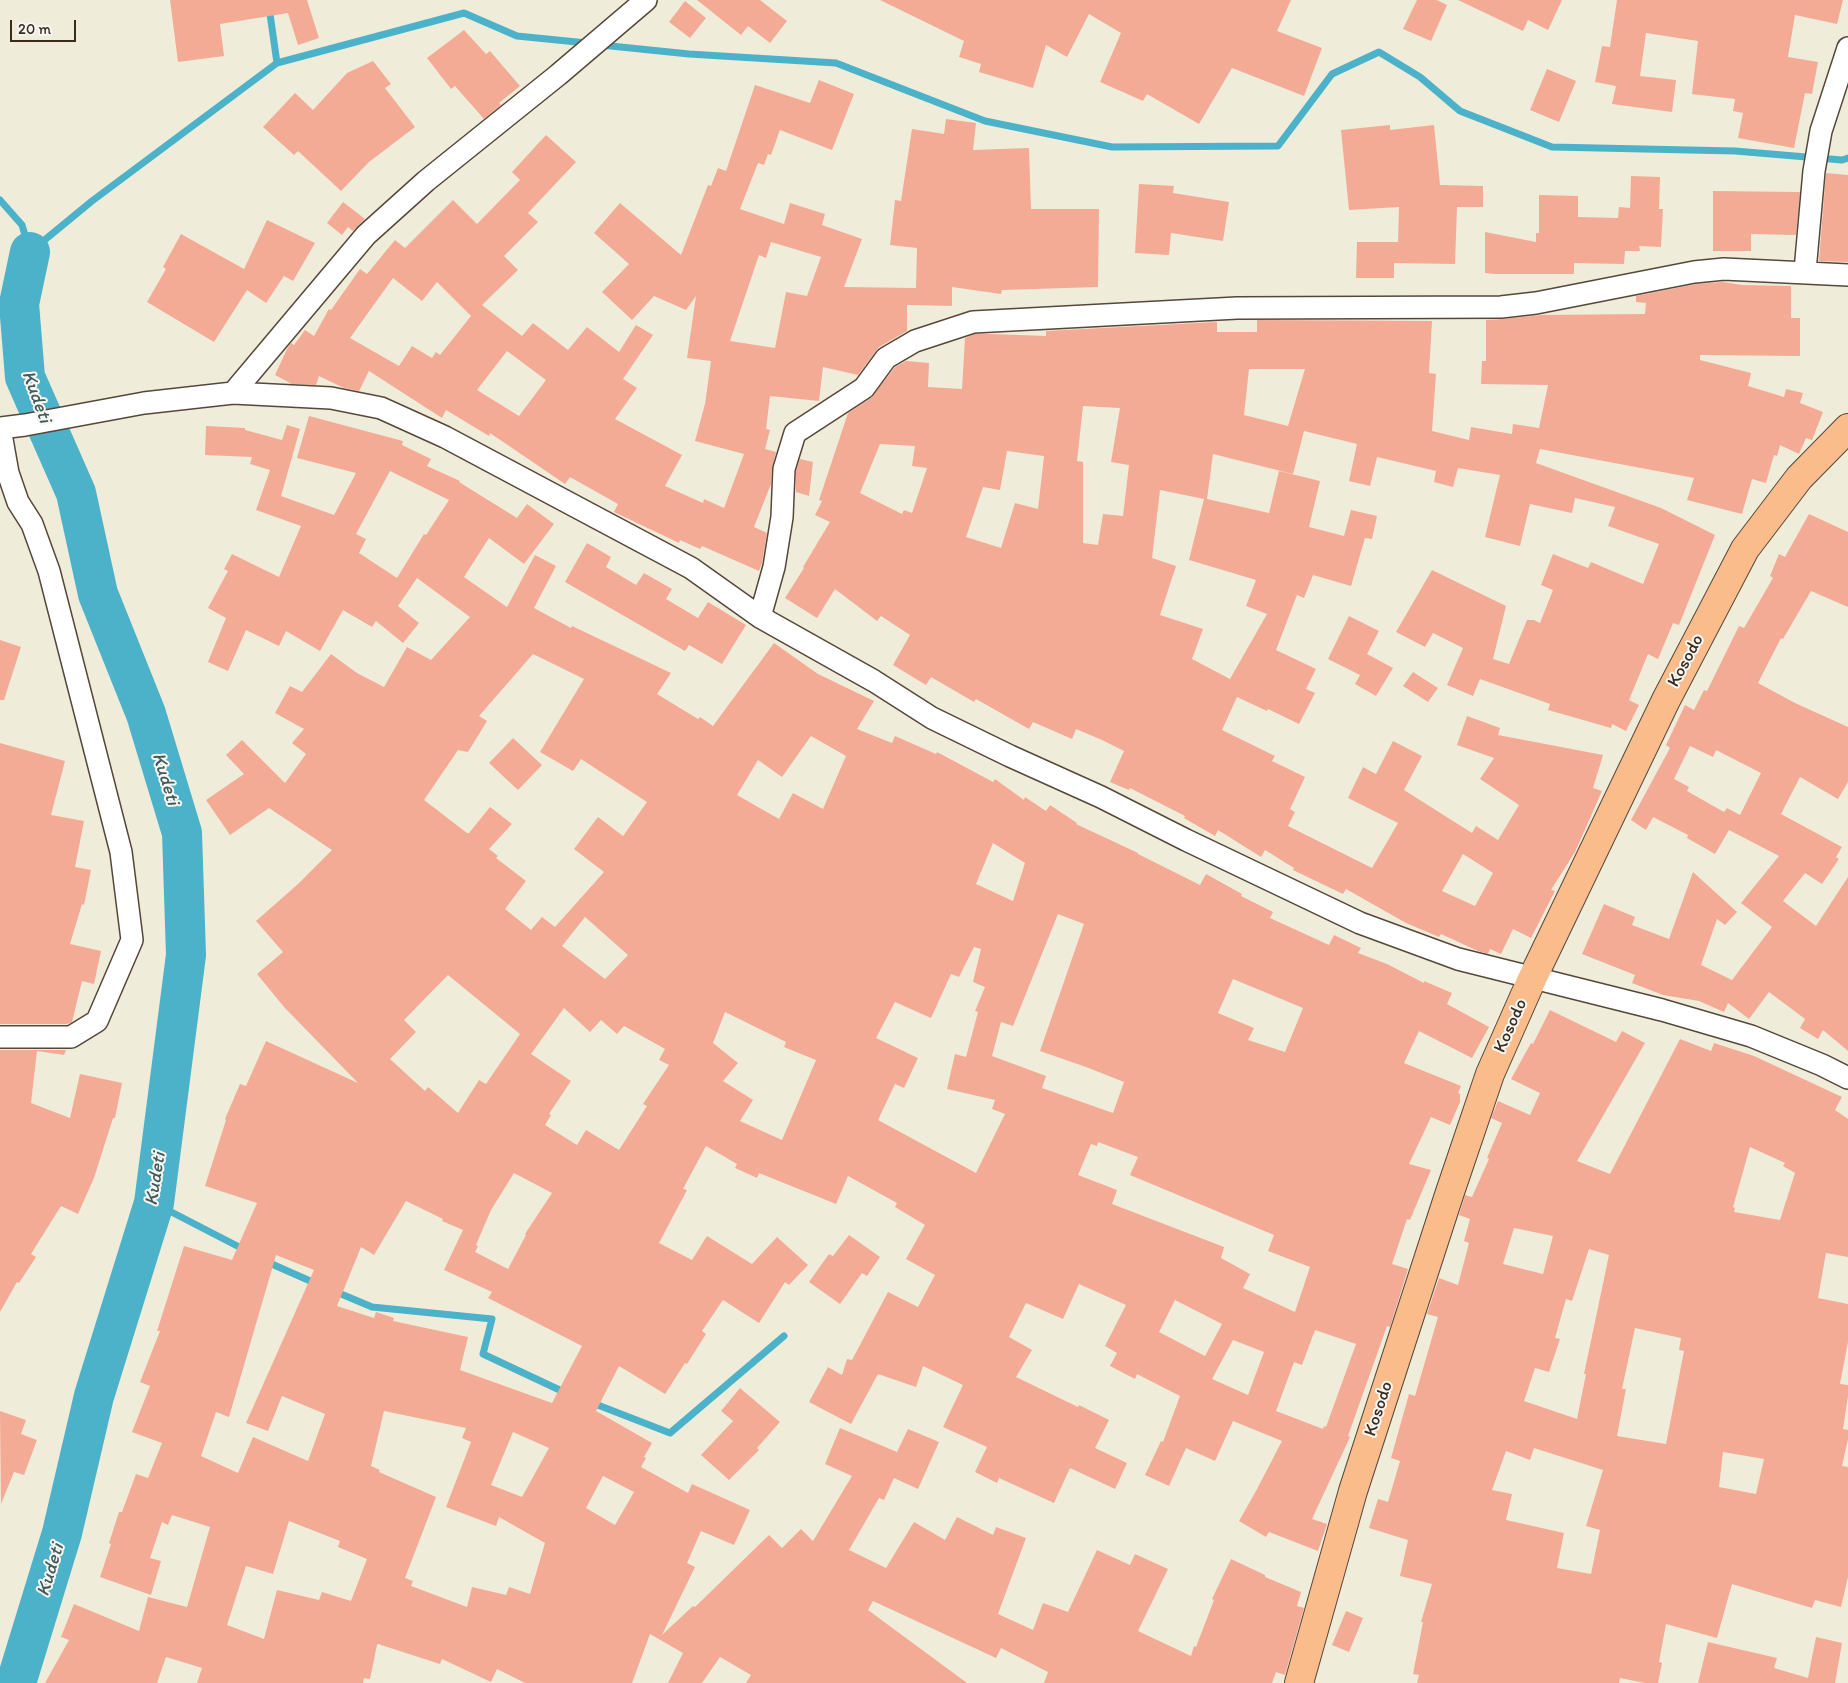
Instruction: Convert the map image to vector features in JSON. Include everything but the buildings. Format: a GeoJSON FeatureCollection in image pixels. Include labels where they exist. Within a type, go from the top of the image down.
{"type":"FeatureCollection","features":[{"type":"Feature","properties":{"kind":"main road","name":"Kosodo"},"geometry":{"type":"LineString","coordinates":[[1299,1683],[1353,1491],[1490,1074],[1532,979],[1666,700],[1745,550],[1799,478],[1848,428]]}},
{"type":"Feature","properties":{"kind":"street"},"geometry":{"type":"LineString","coordinates":[[233,393],[366,235],[426,181],[558,75],[646,0]]}},
{"type":"Feature","properties":{"kind":"street"},"geometry":{"type":"LineString","coordinates":[[1805,272],[1814,171],[1821,131],[1848,48]]}},
{"type":"Feature","properties":{"kind":"street"},"geometry":{"type":"LineString","coordinates":[[760,618],[774,567],[782,517],[784,469],[795,433],[864,388],[886,358],[915,341],[973,322],[1237,308],[1501,307],[1536,303],[1694,272],[1724,269],[1848,274]]}},
{"type":"Feature","properties":{"kind":"street"},"geometry":{"type":"LineString","coordinates":[[0,1037],[71,1037],[96,1021],[132,940],[121,852],[49,571],[32,524],[18,502],[8,473],[0,428],[144,404],[233,393],[331,398],[381,408],[445,438],[691,568],[760,618],[874,681],[932,718],[1101,797],[1360,923],[1458,959],[1662,1010],[1751,1036],[1822,1065],[1848,1078]]}},
{"type":"Feature","properties":{"kind":"waterway","name":"Kudeti"},"geometry":{"type":"LineString","coordinates":[[268,0],[277,63]]}},
{"type":"Feature","properties":{"kind":"waterway","name":"Kudeti"},"geometry":{"type":"LineString","coordinates":[[0,200],[22,225],[30,252],[92,201],[277,63],[464,13],[517,36],[587,43]]}},
{"type":"Feature","properties":{"kind":"waterway"},"geometry":{"type":"LineString","coordinates":[[601,45],[689,54],[836,63],[985,121],[1112,147],[1278,146],[1332,74],[1379,52],[1420,77],[1460,111],[1552,147],[1735,151],[1842,160],[1848,158]]}},
{"type":"Feature","properties":{"kind":"waterway","name":"Kudeti"},"geometry":{"type":"LineString","coordinates":[[16,1683],[62,1533],[94,1396],[154,1203],[186,955],[182,833],[146,714],[98,594],[76,493],[25,377],[19,304],[30,252]]}},
{"type":"Feature","properties":{"kind":"waterway"},"geometry":{"type":"LineString","coordinates":[[154,1203],[245,1250]]}},
{"type":"Feature","properties":{"kind":"waterway"},"geometry":{"type":"LineString","coordinates":[[265,1261],[317,1284]]}},
{"type":"Feature","properties":{"kind":"waterway"},"geometry":{"type":"LineString","coordinates":[[334,1291],[372,1307],[492,1319],[483,1354],[566,1393]]}},
{"type":"Feature","properties":{"kind":"waterway"},"geometry":{"type":"LineString","coordinates":[[590,1402],[670,1433],[784,1336]]}}]}
